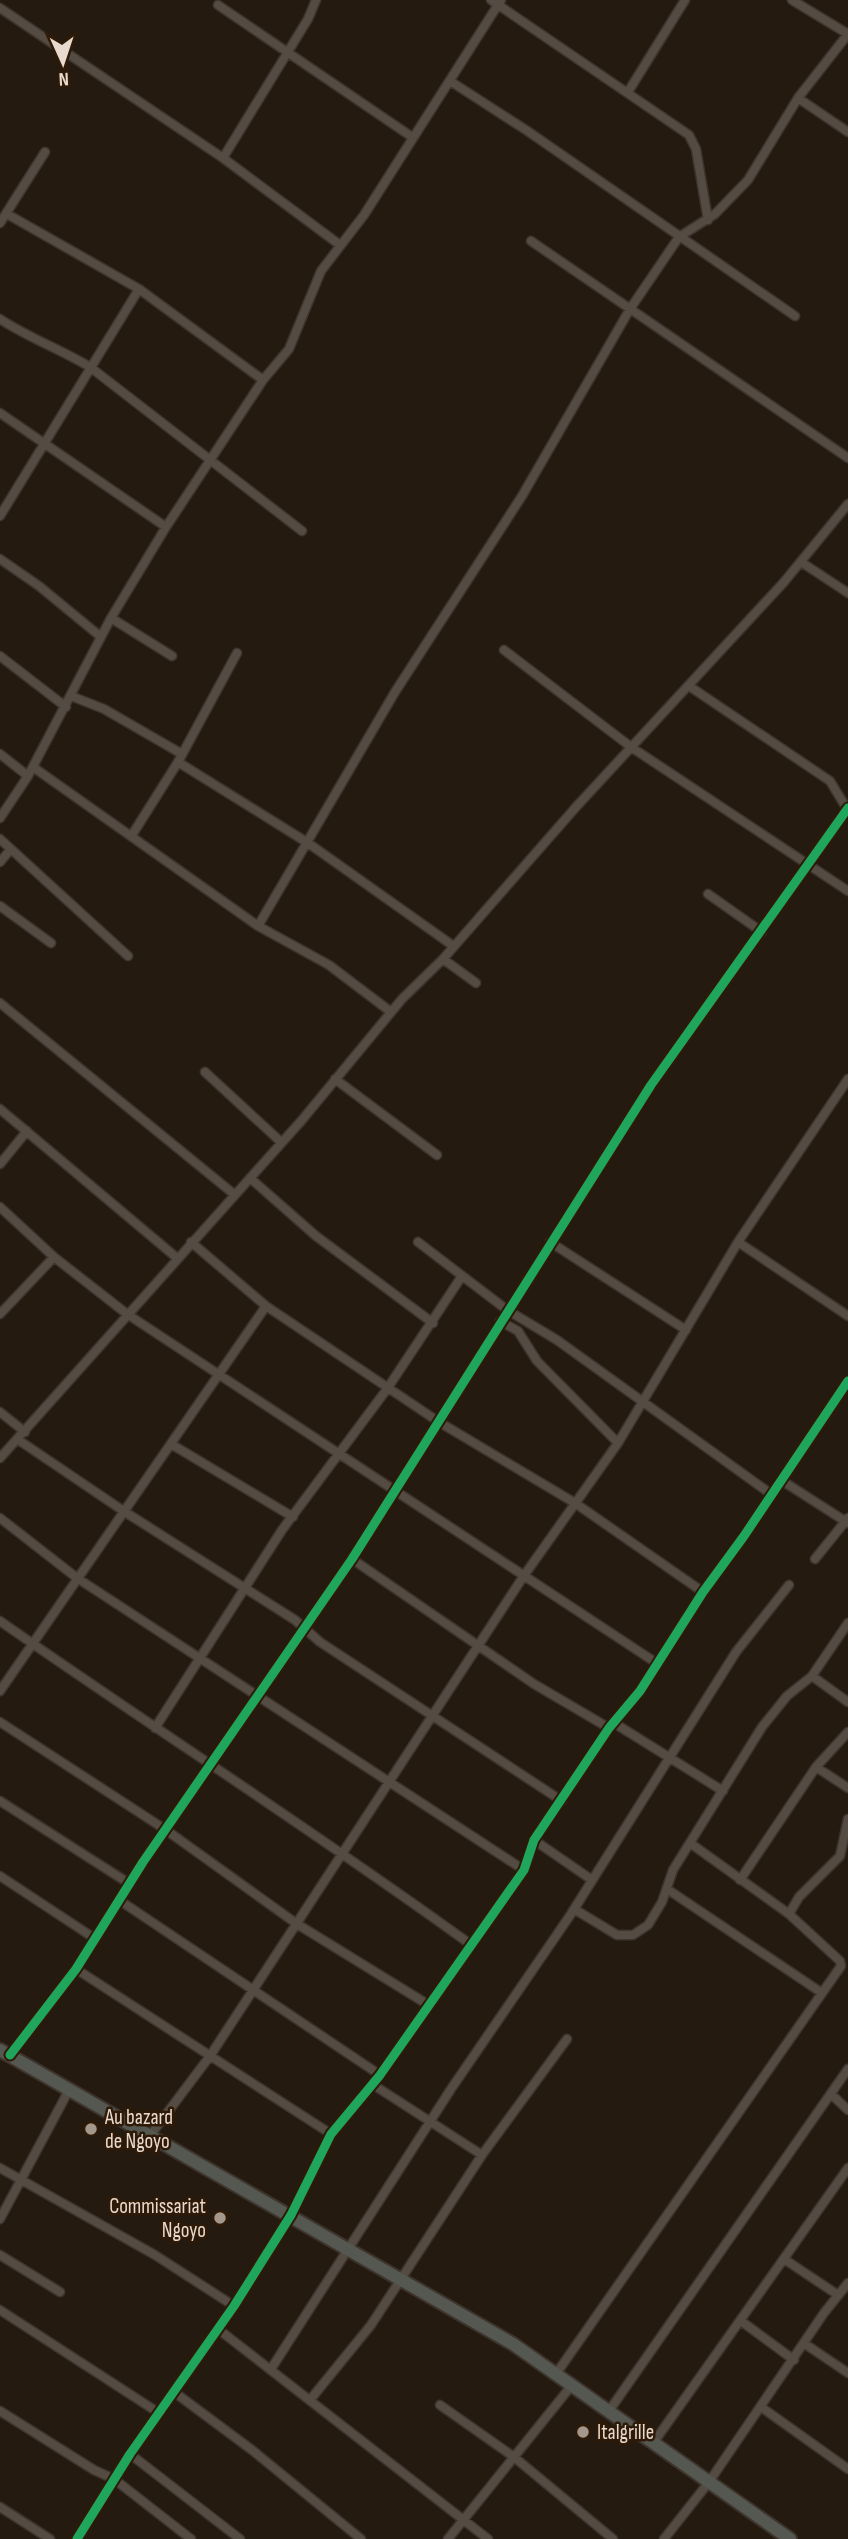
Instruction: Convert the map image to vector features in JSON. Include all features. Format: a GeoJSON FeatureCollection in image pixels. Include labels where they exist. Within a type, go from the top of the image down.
{"type":"FeatureCollection","features":[{"type":"Feature","properties":{"kind":"highway"},"geometry":{"type":"LineString","coordinates":[[5,2052],[149,2137],[401,2277],[513,2344],[790,2539]]}},
{"type":"Feature","properties":{"kind":"street"},"geometry":{"type":"LineString","coordinates":[[223,158],[308,19],[316,0]]}},
{"type":"Feature","properties":{"kind":"street"},"geometry":{"type":"LineString","coordinates":[[628,92],[685,0]]}},
{"type":"Feature","properties":{"kind":"street"},"geometry":{"type":"LineString","coordinates":[[258,926],[395,692],[522,496],[630,309],[679,237],[708,220],[748,180],[798,98],[848,34],[792,0]]}},
{"type":"Feature","properties":{"kind":"street"},"geometry":{"type":"LineString","coordinates":[[0,818],[28,776],[111,618],[166,527],[263,380],[289,349],[321,271],[364,215],[497,2],[689,135],[694,141],[708,220]]}},
{"type":"Feature","properties":{"kind":"street"},"geometry":{"type":"LineString","coordinates":[[218,5],[288,50],[346,94],[412,137]]}},
{"type":"Feature","properties":{"kind":"street"},"geometry":{"type":"LineString","coordinates":[[0,8],[223,158],[340,246]]}},
{"type":"Feature","properties":{"kind":"street"},"geometry":{"type":"LineString","coordinates":[[450,81],[526,130],[795,316]]}},
{"type":"Feature","properties":{"kind":"street"},"geometry":{"type":"LineString","coordinates":[[798,98],[848,132]]}},
{"type":"Feature","properties":{"kind":"street"},"geometry":{"type":"LineString","coordinates":[[0,223],[45,152]]}},
{"type":"Feature","properties":{"kind":"street"},"geometry":{"type":"LineString","coordinates":[[7,214],[139,289],[263,380]]}},
{"type":"Feature","properties":{"kind":"street"},"geometry":{"type":"LineString","coordinates":[[531,241],[848,458]]}},
{"type":"Feature","properties":{"kind":"street"},"geometry":{"type":"LineString","coordinates":[[0,516],[139,289]]}},
{"type":"Feature","properties":{"kind":"street"},"geometry":{"type":"LineString","coordinates":[[0,319],[25,336],[57,347],[90,367],[302,531]]}},
{"type":"Feature","properties":{"kind":"street"},"geometry":{"type":"LineString","coordinates":[[0,413],[166,527]]}},
{"type":"Feature","properties":{"kind":"street"},"geometry":{"type":"LineString","coordinates":[[0,1458],[250,1178],[391,1012],[443,959],[452,945],[801,562],[848,504]]}},
{"type":"Feature","properties":{"kind":"street"},"geometry":{"type":"LineString","coordinates":[[0,559],[39,586],[101,637]]}},
{"type":"Feature","properties":{"kind":"street"},"geometry":{"type":"LineString","coordinates":[[801,562],[848,593]]}},
{"type":"Feature","properties":{"kind":"street"},"geometry":{"type":"LineString","coordinates":[[111,618],[172,656]]}},
{"type":"Feature","properties":{"kind":"street"},"geometry":{"type":"LineString","coordinates":[[504,650],[631,747],[848,891]]}},
{"type":"Feature","properties":{"kind":"street"},"geometry":{"type":"LineString","coordinates":[[132,835],[180,758],[237,653]]}},
{"type":"Feature","properties":{"kind":"street"},"geometry":{"type":"LineString","coordinates":[[0,656],[66,707]]}},
{"type":"Feature","properties":{"kind":"street"},"geometry":{"type":"LineString","coordinates":[[5,2052],[76,1969],[94,1937],[166,1830],[352,1559],[550,1242],[680,1044],[848,808],[830,781],[689,686]]}},
{"type":"Feature","properties":{"kind":"street"},"geometry":{"type":"LineString","coordinates":[[71,696],[104,709],[180,758],[308,843],[452,945]]}},
{"type":"Feature","properties":{"kind":"street"},"geometry":{"type":"LineString","coordinates":[[0,754],[28,776]]}},
{"type":"Feature","properties":{"kind":"street"},"geometry":{"type":"LineString","coordinates":[[33,766],[258,926],[329,965],[391,1012]]}},
{"type":"Feature","properties":{"kind":"street"},"geometry":{"type":"LineString","coordinates":[[0,839],[128,956]]}},
{"type":"Feature","properties":{"kind":"street"},"geometry":{"type":"LineString","coordinates":[[0,862],[10,849]]}},
{"type":"Feature","properties":{"kind":"street"},"geometry":{"type":"LineString","coordinates":[[708,894],[762,932]]}},
{"type":"Feature","properties":{"kind":"street"},"geometry":{"type":"LineString","coordinates":[[0,906],[51,943]]}},
{"type":"Feature","properties":{"kind":"street"},"geometry":{"type":"LineString","coordinates":[[443,959],[475,983]]}},
{"type":"Feature","properties":{"kind":"street"},"geometry":{"type":"LineString","coordinates":[[0,1003],[234,1195]]}},
{"type":"Feature","properties":{"kind":"street"},"geometry":{"type":"LineString","coordinates":[[205,1072],[281,1142]]}},
{"type":"Feature","properties":{"kind":"street"},"geometry":{"type":"LineString","coordinates":[[335,1079],[437,1155]]}},
{"type":"Feature","properties":{"kind":"street"},"geometry":{"type":"LineString","coordinates":[[149,2137],[210,2056],[342,1851],[435,1716],[523,1577],[618,1443],[738,1242],[848,1079]]}},
{"type":"Feature","properties":{"kind":"street"},"geometry":{"type":"LineString","coordinates":[[0,1109],[177,1258]]}},
{"type":"Feature","properties":{"kind":"street"},"geometry":{"type":"LineString","coordinates":[[0,1164],[27,1131]]}},
{"type":"Feature","properties":{"kind":"street"},"geometry":{"type":"LineString","coordinates":[[250,1178],[316,1236],[433,1324]]}},
{"type":"Feature","properties":{"kind":"street"},"geometry":{"type":"LineString","coordinates":[[0,1207],[54,1257],[127,1314],[218,1372],[338,1456],[394,1488],[523,1577],[658,1664]]}},
{"type":"Feature","properties":{"kind":"street"},"geometry":{"type":"LineString","coordinates":[[191,1242],[266,1306],[387,1389],[575,1503],[703,1592]]}},
{"type":"Feature","properties":{"kind":"street"},"geometry":{"type":"LineString","coordinates":[[418,1242],[507,1310],[557,1340],[771,1494]]}},
{"type":"Feature","properties":{"kind":"street"},"geometry":{"type":"LineString","coordinates":[[550,1242],[686,1330]]}},
{"type":"Feature","properties":{"kind":"street"},"geometry":{"type":"LineString","coordinates":[[738,1242],[848,1316]]}},
{"type":"Feature","properties":{"kind":"street"},"geometry":{"type":"LineString","coordinates":[[0,1314],[54,1257]]}},
{"type":"Feature","properties":{"kind":"street"},"geometry":{"type":"LineString","coordinates":[[155,1728],[227,1611],[433,1324],[462,1276]]}},
{"type":"Feature","properties":{"kind":"street"},"geometry":{"type":"LineString","coordinates":[[0,1691],[266,1306]]}},
{"type":"Feature","properties":{"kind":"street"},"geometry":{"type":"LineString","coordinates":[[500,1321],[518,1331],[537,1361],[618,1443]]}},
{"type":"Feature","properties":{"kind":"street"},"geometry":{"type":"LineString","coordinates":[[77,2539],[130,2454],[234,2306],[291,2215],[331,2134],[380,2075],[427,2004],[524,1870],[534,1840],[658,1664],[703,1592],[848,1381]]}},
{"type":"Feature","properties":{"kind":"street"},"geometry":{"type":"LineString","coordinates":[[0,1412],[25,1432]]}},
{"type":"Feature","properties":{"kind":"street"},"geometry":{"type":"LineString","coordinates":[[17,1438],[125,1512],[246,1588],[320,1642],[562,1801]]}},
{"type":"Feature","properties":{"kind":"street"},"geometry":{"type":"LineString","coordinates":[[171,1444],[293,1517]]}},
{"type":"Feature","properties":{"kind":"street"},"geometry":{"type":"LineString","coordinates":[[781,1480],[847,1521],[815,1559]]}},
{"type":"Feature","properties":{"kind":"street"},"geometry":{"type":"LineString","coordinates":[[0,1518],[76,1578],[200,1656],[524,1870]]}},
{"type":"Feature","properties":{"kind":"street"},"geometry":{"type":"LineString","coordinates":[[352,1559],[479,1648],[723,1791]]}},
{"type":"Feature","properties":{"kind":"street"},"geometry":{"type":"LineString","coordinates":[[271,2369],[429,2123],[574,1909],[736,1652],[789,1584]]}},
{"type":"Feature","properties":{"kind":"street"},"geometry":{"type":"LineString","coordinates":[[0,1621],[210,1765],[342,1851],[470,1944]]}},
{"type":"Feature","properties":{"kind":"street"},"geometry":{"type":"LineString","coordinates":[[574,1909],[617,1935],[633,1935],[654,1919],[673,1870],[762,1727],[787,1696],[812,1676],[848,1623]]}},
{"type":"Feature","properties":{"kind":"street"},"geometry":{"type":"LineString","coordinates":[[812,1676],[848,1702]]}},
{"type":"Feature","properties":{"kind":"street"},"geometry":{"type":"LineString","coordinates":[[0,1722],[166,1830],[297,1924],[427,2004]]}},
{"type":"Feature","properties":{"kind":"street"},"geometry":{"type":"LineString","coordinates":[[740,1880],[816,1767],[848,1732]]}},
{"type":"Feature","properties":{"kind":"street"},"geometry":{"type":"LineString","coordinates":[[816,1767],[848,1788]]}},
{"type":"Feature","properties":{"kind":"street"},"geometry":{"type":"LineString","coordinates":[[0,1801],[130,1884]]}},
{"type":"Feature","properties":{"kind":"street"},"geometry":{"type":"LineString","coordinates":[[789,1914],[799,1897],[840,1856],[848,1819]]}},
{"type":"Feature","properties":{"kind":"street"},"geometry":{"type":"LineString","coordinates":[[534,1840],[592,1880]]}},
{"type":"Feature","properties":{"kind":"street"},"geometry":{"type":"LineString","coordinates":[[556,2374],[842,1963],[789,1914],[690,1843]]}},
{"type":"Feature","properties":{"kind":"street"},"geometry":{"type":"LineString","coordinates":[[840,1856],[848,1864]]}},
{"type":"Feature","properties":{"kind":"street"},"geometry":{"type":"LineString","coordinates":[[0,1876],[94,1937]]}},
{"type":"Feature","properties":{"kind":"street"},"geometry":{"type":"LineString","coordinates":[[667,1889],[822,1993]]}},
{"type":"Feature","properties":{"kind":"street"},"geometry":{"type":"LineString","coordinates":[[119,1900],[380,2075]]}},
{"type":"Feature","properties":{"kind":"street"},"geometry":{"type":"LineString","coordinates":[[76,1969],[331,2134]]}},
{"type":"Feature","properties":{"kind":"street"},"geometry":{"type":"LineString","coordinates":[[310,2400],[371,2325],[482,2155],[567,2039]]}},
{"type":"Feature","properties":{"kind":"street"},"geometry":{"type":"LineString","coordinates":[[609,2411],[848,2069]]}},
{"type":"Feature","properties":{"kind":"street"},"geometry":{"type":"LineString","coordinates":[[372,2084],[482,2155]]}},
{"type":"Feature","properties":{"kind":"street"},"geometry":{"type":"LineString","coordinates":[[0,2219],[69,2090]]}},
{"type":"Feature","properties":{"kind":"street"},"geometry":{"type":"LineString","coordinates":[[831,2094],[848,2110]]}},
{"type":"Feature","properties":{"kind":"street"},"geometry":{"type":"LineString","coordinates":[[0,2168],[155,2255],[234,2306]]}},
{"type":"Feature","properties":{"kind":"street"},"geometry":{"type":"LineString","coordinates":[[654,2442],[848,2168]]}},
{"type":"Feature","properties":{"kind":"street"},"geometry":{"type":"LineString","coordinates":[[0,2255],[60,2292]]}},
{"type":"Feature","properties":{"kind":"street"},"geometry":{"type":"LineString","coordinates":[[784,2259],[838,2295]]}},
{"type":"Feature","properties":{"kind":"street"},"geometry":{"type":"LineString","coordinates":[[664,2539],[709,2482],[848,2283]]}},
{"type":"Feature","properties":{"kind":"street"},"geometry":{"type":"LineString","coordinates":[[0,2310],[159,2413]]}},
{"type":"Feature","properties":{"kind":"street"},"geometry":{"type":"LineString","coordinates":[[741,2321],[794,2360]]}},
{"type":"Feature","properties":{"kind":"street"},"geometry":{"type":"LineString","coordinates":[[218,2329],[488,2539]]}},
{"type":"Feature","properties":{"kind":"street"},"geometry":{"type":"LineString","coordinates":[[805,2344],[848,2373]]}},
{"type":"Feature","properties":{"kind":"street"},"geometry":{"type":"LineString","coordinates":[[448,2539],[572,2385]]}},
{"type":"Feature","properties":{"kind":"street"},"geometry":{"type":"LineString","coordinates":[[174,2392],[252,2449],[361,2539]]}},
{"type":"Feature","properties":{"kind":"street"},"geometry":{"type":"LineString","coordinates":[[440,2405],[514,2457],[613,2539]]}},
{"type":"Feature","properties":{"kind":"street"},"geometry":{"type":"LineString","coordinates":[[761,2407],[848,2469]]}},
{"type":"Feature","properties":{"kind":"street"},"geometry":{"type":"LineString","coordinates":[[0,2411],[94,2470],[114,2479],[191,2539]]}},
{"type":"Feature","properties":{"kind":"street"},"geometry":{"type":"LineString","coordinates":[[130,2454],[240,2539]]}},
{"type":"Feature","properties":{"kind":"street"},"geometry":{"type":"LineString","coordinates":[[0,2507],[50,2539]]}},
{"type":"Feature","properties":{"kind":"cycle path"},"geometry":{"type":"LineString","coordinates":[[10,2055],[76,1969],[143,1862],[352,1559],[651,1085],[848,808]]}},
{"type":"Feature","properties":{"kind":"cycle path"},"geometry":{"type":"LineString","coordinates":[[77,2539],[130,2454],[234,2306],[291,2215],[331,2134],[380,2075],[524,1870],[534,1840],[609,1728],[640,1691],[703,1592],[848,1381]]}},
{"type":"Feature","properties":{"kind":"place","name":"Au bazard de Ngoyo"},"geometry":{"type":"Point","coordinates":[91,2129]}},
{"type":"Feature","properties":{"kind":"place","name":"Commissariat Ngoyo"},"geometry":{"type":"Point","coordinates":[220,2218]}},
{"type":"Feature","properties":{"kind":"place","name":"Italgrille"},"geometry":{"type":"Point","coordinates":[583,2432]}}]}
